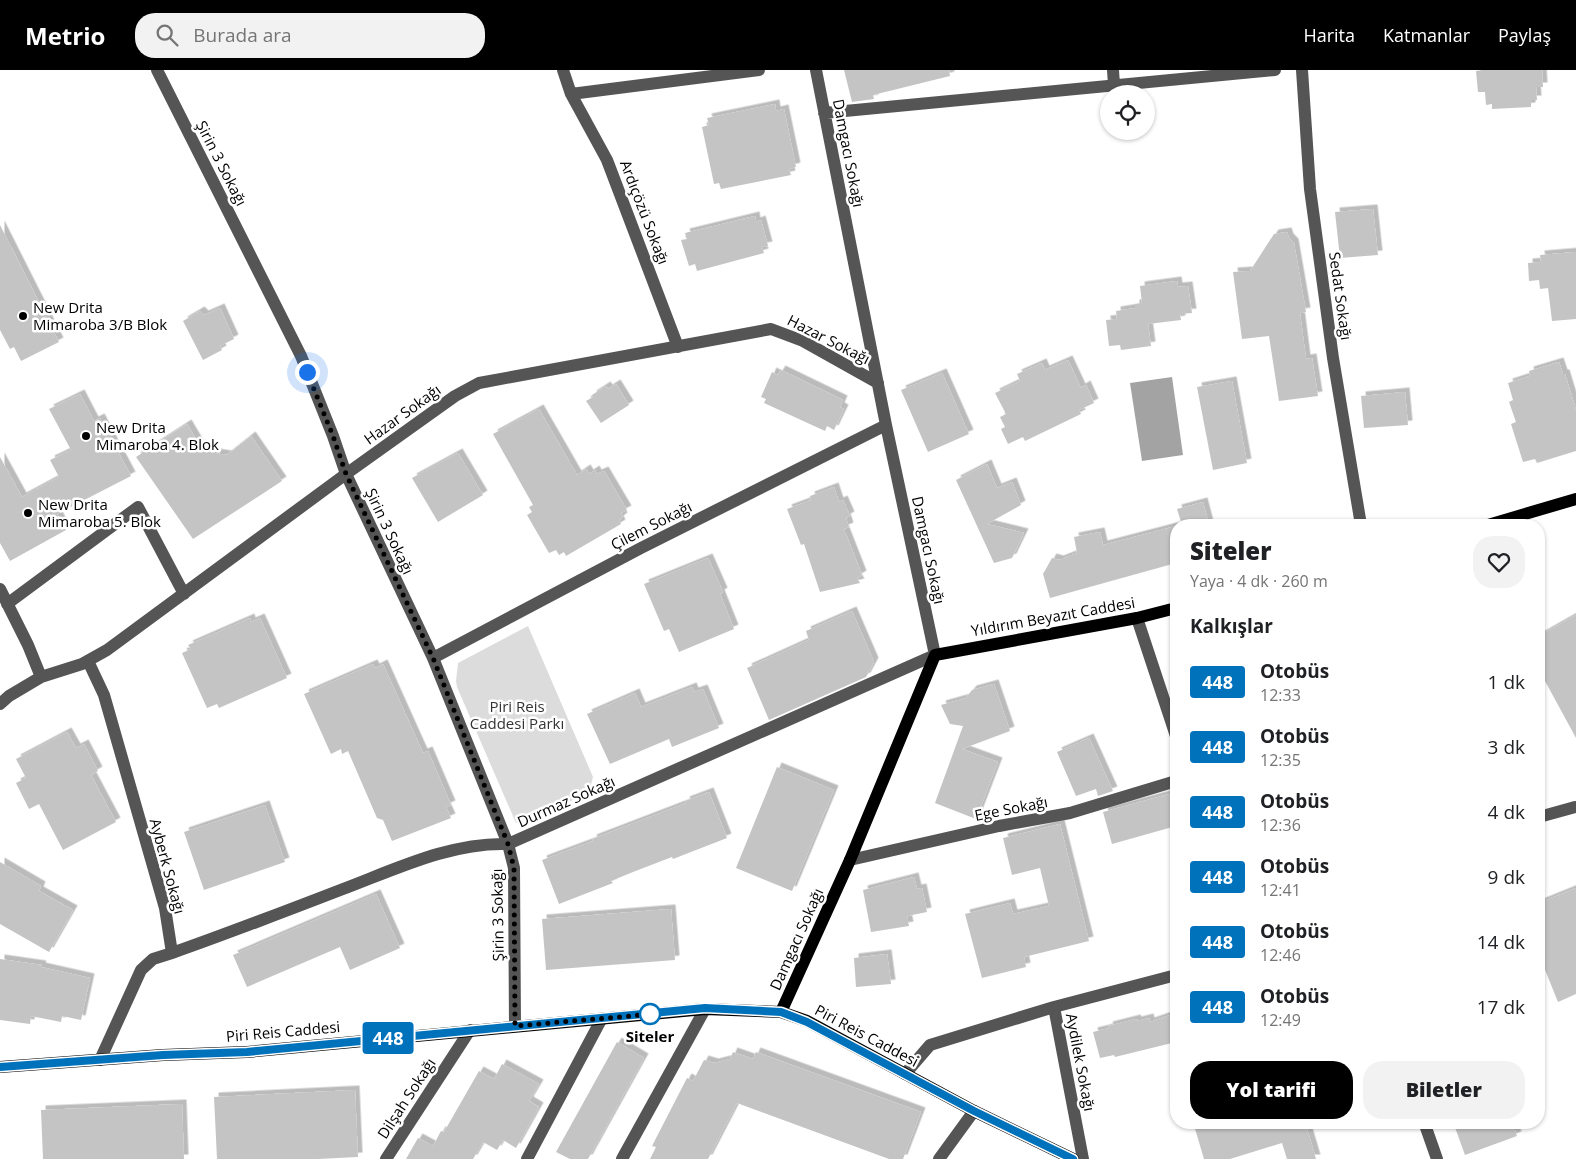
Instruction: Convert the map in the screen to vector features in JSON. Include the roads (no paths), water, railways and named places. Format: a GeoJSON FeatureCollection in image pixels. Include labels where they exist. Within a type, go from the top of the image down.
{"type":"FeatureCollection","features":[{"type":"Feature","properties":{"kind":"main road"},"geometry":{"type":"LineString","coordinates":[[1508,519],[1576,499]]}},
{"type":"Feature","properties":{"kind":"main road","name":"Yıldırım Beyazıt Caddesi"},"geometry":{"type":"LineString","coordinates":[[935,654],[1137,618],[1170,610]]}},
{"type":"Feature","properties":{"kind":"main road","name":"Damgacı Sokağı"},"geometry":{"type":"LineString","coordinates":[[781,1012],[850,860],[935,654]]}},
{"type":"Feature","properties":{"kind":"main road","name":"Piri Reis Caddesi"},"geometry":{"type":"LineString","coordinates":[[0,1067],[247,1052],[470,1030],[600,1020],[705,1008],[781,1012],[807,1022],[974,1111],[1073,1159]]}},
{"type":"Feature","properties":{"kind":"street","name":"Şirin 3 Sokağı"},"geometry":{"type":"LineString","coordinates":[[157,70],[301,356],[346,474],[433,658],[508,844],[514,868],[515,1026]]}},
{"type":"Feature","properties":{"kind":"street","name":"Ardıçözü Sokağı"},"geometry":{"type":"LineString","coordinates":[[562,70],[571,94],[608,160],[678,347]]}},
{"type":"Feature","properties":{"kind":"street"},"geometry":{"type":"LineString","coordinates":[[571,94],[759,70]]}},
{"type":"Feature","properties":{"kind":"street","name":"Damgacı Sokağı"},"geometry":{"type":"LineString","coordinates":[[816,70],[886,425],[935,654]]}},
{"type":"Feature","properties":{"kind":"street"},"geometry":{"type":"LineString","coordinates":[[1113,70],[1114,85],[1276,70]]}},
{"type":"Feature","properties":{"kind":"street","name":"Sedat Sokağı"},"geometry":{"type":"LineString","coordinates":[[1302,70],[1310,189],[1333,358],[1359,519]]}},
{"type":"Feature","properties":{"kind":"street"},"geometry":{"type":"LineString","coordinates":[[824,112],[1100,86]]}},
{"type":"Feature","properties":{"kind":"street","name":"Hazar Sokağı"},"geometry":{"type":"LineString","coordinates":[[0,704],[9,696],[41,677],[82,664],[107,650],[346,474],[455,396],[479,383],[678,347],[770,328],[803,341],[878,383]]}},
{"type":"Feature","properties":{"kind":"street","name":"Çilem Sokağı"},"geometry":{"type":"LineString","coordinates":[[433,658],[632,552],[886,425]]}},
{"type":"Feature","properties":{"kind":"street"},"geometry":{"type":"LineString","coordinates":[[7,604],[138,507],[184,594]]}},
{"type":"Feature","properties":{"kind":"street"},"geometry":{"type":"LineString","coordinates":[[0,590],[41,677]]}},
{"type":"Feature","properties":{"kind":"street"},"geometry":{"type":"LineString","coordinates":[[1137,618],[1170,718]]}},
{"type":"Feature","properties":{"kind":"street","name":"Durmaz Sokağı"},"geometry":{"type":"LineString","coordinates":[[172,953],[222,936],[419,860],[473,846],[508,844],[935,654]]}},
{"type":"Feature","properties":{"kind":"street","name":"Ayberk Sokağı"},"geometry":{"type":"LineString","coordinates":[[88,661],[104,695],[165,908],[172,953]]}},
{"type":"Feature","properties":{"kind":"street","name":"Ege Sokağı"},"geometry":{"type":"LineString","coordinates":[[850,860],[998,826],[1070,813],[1170,783]]}},
{"type":"Feature","properties":{"kind":"street"},"geometry":{"type":"LineString","coordinates":[[1545,815],[1575,807]]}},
{"type":"Feature","properties":{"kind":"street"},"geometry":{"type":"LineString","coordinates":[[100,1060],[141,970],[153,959],[172,953]]}},
{"type":"Feature","properties":{"kind":"street","name":"Aydilek Sokağı"},"geometry":{"type":"LineString","coordinates":[[1083,1159],[1054,1006],[1170,977]]}},
{"type":"Feature","properties":{"kind":"street"},"geometry":{"type":"LineString","coordinates":[[906,1074],[918,1057],[930,1045],[1054,1006]]}},
{"type":"Feature","properties":{"kind":"street"},"geometry":{"type":"LineString","coordinates":[[622,1159],[705,1008]]}},
{"type":"Feature","properties":{"kind":"street"},"geometry":{"type":"LineString","coordinates":[[528,1159],[600,1020]]}},
{"type":"Feature","properties":{"kind":"street","name":"Dilşah Sokağı"},"geometry":{"type":"LineString","coordinates":[[386,1159],[470,1030]]}},
{"type":"Feature","properties":{"kind":"street"},"geometry":{"type":"LineString","coordinates":[[939,1159],[974,1111]]}},
{"type":"Feature","properties":{"kind":"street"},"geometry":{"type":"LineString","coordinates":[[1426,1129],[1437,1159]]}},
{"type":"Feature","properties":{"kind":"place","name":"New Drita Mimaroba 3/B Blok"},"geometry":{"type":"Point","coordinates":[23,316]}},
{"type":"Feature","properties":{"kind":"place","name":"New Drita Mimaroba 4. Blok"},"geometry":{"type":"Point","coordinates":[86,436]}},
{"type":"Feature","properties":{"kind":"place","name":"New Drita Mimaroba 5. Blok"},"geometry":{"type":"Point","coordinates":[28,513]}},
{"type":"Feature","properties":{"kind":"place","name":"Siteler"},"geometry":{"type":"Point","coordinates":[650,1014]}},
{"type":"Feature","properties":{"kind":"park label","name":"Piri Reis Caddesi Parkı"},"geometry":{"type":"Point","coordinates":[517,714]}}]}
